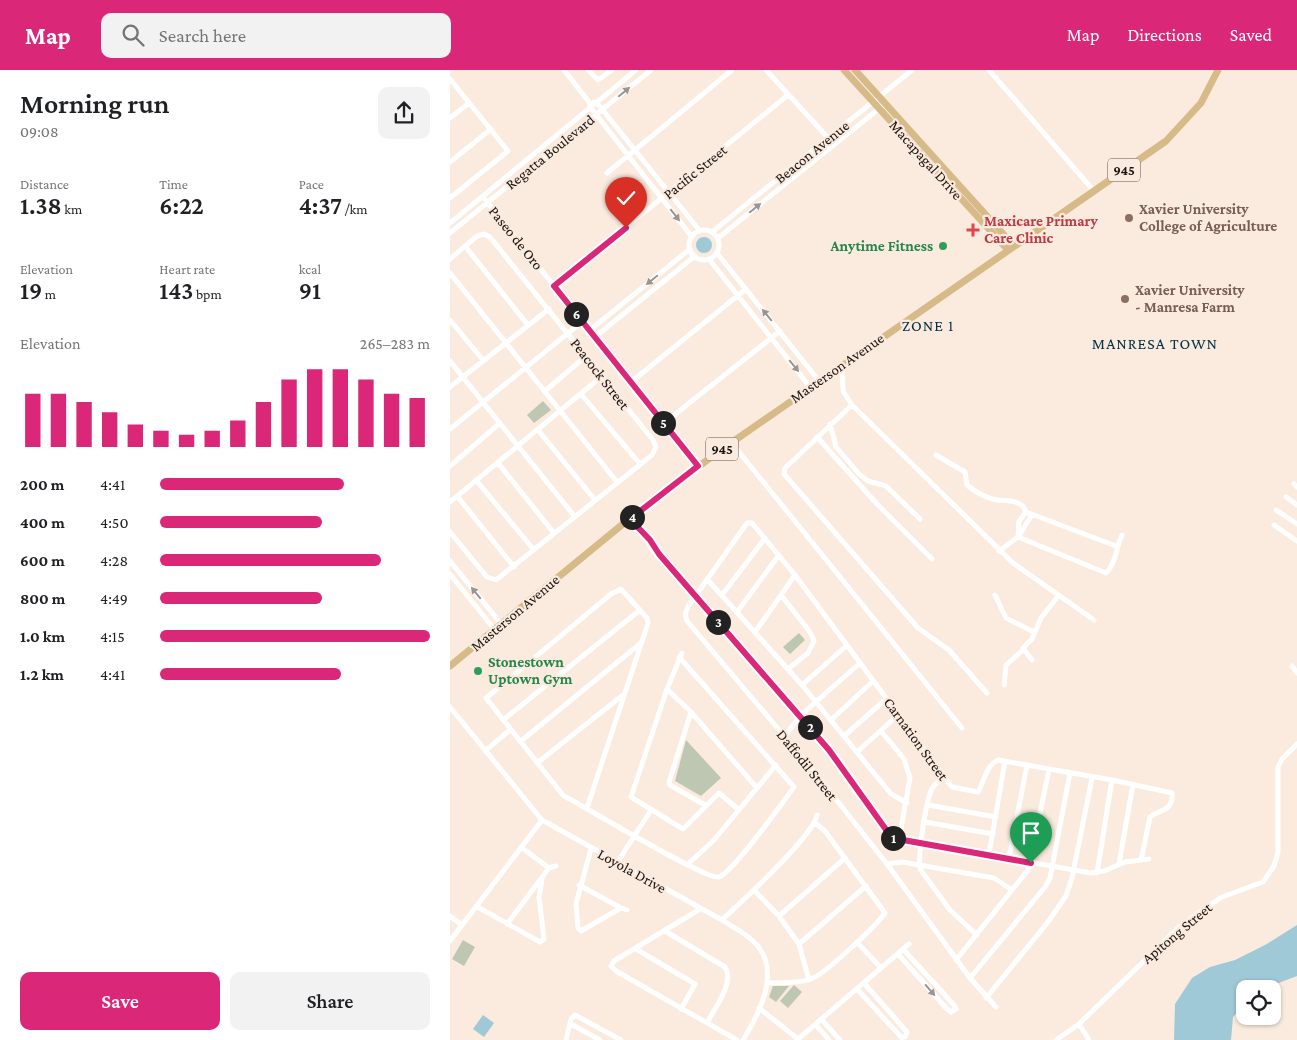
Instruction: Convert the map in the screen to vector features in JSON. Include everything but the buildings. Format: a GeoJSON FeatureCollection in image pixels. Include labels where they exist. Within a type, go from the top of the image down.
{"type":"FeatureCollection","features":[{"type":"Feature","properties":{"kind":"main road","name":"Macapagal Drive"},"geometry":{"type":"LineString","coordinates":[[844,70],[879,103],[1011,248]]}},
{"type":"Feature","properties":{"kind":"main road","name":"Macapagal Drive"},"geometry":{"type":"LineString","coordinates":[[854,70],[879,103]]}},
{"type":"Feature","properties":{"kind":"main road","name":"Masterson Avenue"},"geometry":{"type":"LineString","coordinates":[[450,666],[698,466],[819,380],[1166,141],[1201,103],[1217,70]]}},
{"type":"Feature","properties":{"kind":"street"},"geometry":{"type":"LineString","coordinates":[[564,70],[589,102],[590,108],[692,237]]}},
{"type":"Feature","properties":{"kind":"street"},"geometry":{"type":"LineString","coordinates":[[588,70],[598,80],[612,70]]}},
{"type":"Feature","properties":{"kind":"street","name":"Regatta Boulevard"},"geometry":{"type":"LineString","coordinates":[[450,223],[636,70]]}},
{"type":"Feature","properties":{"kind":"street","name":"Regatta Boulevard"},"geometry":{"type":"LineString","coordinates":[[450,233],[650,70]]}},
{"type":"Feature","properties":{"kind":"street"},"geometry":{"type":"LineString","coordinates":[[607,173],[732,70]]}},
{"type":"Feature","properties":{"kind":"street"},"geometry":{"type":"LineString","coordinates":[[766,70],[834,144]]}},
{"type":"Feature","properties":{"kind":"street","name":"Beacon Avenue"},"geometry":{"type":"LineString","coordinates":[[718,238],[834,144],[912,70]]}},
{"type":"Feature","properties":{"kind":"street"},"geometry":{"type":"LineString","coordinates":[[989,70],[1094,191]]}},
{"type":"Feature","properties":{"kind":"street"},"geometry":{"type":"LineString","coordinates":[[450,80],[508,151],[450,198]]}},
{"type":"Feature","properties":{"kind":"street","name":"Pacific Street"},"geometry":{"type":"LineString","coordinates":[[554,286],[788,95]]}},
{"type":"Feature","properties":{"kind":"street"},"geometry":{"type":"LineString","coordinates":[[450,118],[469,102]]}},
{"type":"Feature","properties":{"kind":"street"},"geometry":{"type":"LineString","coordinates":[[589,102],[597,103],[700,231]]}},
{"type":"Feature","properties":{"kind":"street","name":"Beacon Avenue"},"geometry":{"type":"LineString","coordinates":[[712,232],[828,138],[879,103]]}},
{"type":"Feature","properties":{"kind":"street"},"geometry":{"type":"LineString","coordinates":[[450,162],[491,129]]}},
{"type":"Feature","properties":{"kind":"street","name":"Paseo de Oro"},"geometry":{"type":"LineString","coordinates":[[483,197],[698,466]]}},
{"type":"Feature","properties":{"kind":"street"},"geometry":{"type":"LineString","coordinates":[[590,330],[690,249],[692,237],[700,231],[712,232],[718,238],[719,246],[717,252],[709,259],[695,256],[690,249]]}},
{"type":"Feature","properties":{"kind":"street","name":"Peacock Street"},"geometry":{"type":"LineString","coordinates":[[465,246],[477,236],[484,234],[490,237],[549,309],[653,440],[656,447],[652,455],[640,464]]}},
{"type":"Feature","properties":{"kind":"street"},"geometry":{"type":"LineString","coordinates":[[450,259],[465,246],[528,325]]}},
{"type":"Feature","properties":{"kind":"street"},"geometry":{"type":"LineString","coordinates":[[717,252],[819,380]]}},
{"type":"Feature","properties":{"kind":"street"},"geometry":{"type":"LineString","coordinates":[[595,337],[695,256]]}},
{"type":"Feature","properties":{"kind":"street"},"geometry":{"type":"LineString","coordinates":[[709,259],[810,387]]}},
{"type":"Feature","properties":{"kind":"street"},"geometry":{"type":"LineString","coordinates":[[450,273],[617,482]]}},
{"type":"Feature","properties":{"kind":"street"},"geometry":{"type":"LineString","coordinates":[[631,382],[746,289]]}},
{"type":"Feature","properties":{"kind":"street"},"geometry":{"type":"LineString","coordinates":[[450,387],[549,309]]}},
{"type":"Feature","properties":{"kind":"street"},"geometry":{"type":"LineString","coordinates":[[450,320],[482,360]]}},
{"type":"Feature","properties":{"kind":"street"},"geometry":{"type":"LineString","coordinates":[[450,429],[578,325]]}},
{"type":"Feature","properties":{"kind":"street"},"geometry":{"type":"LineString","coordinates":[[664,423],[780,331]]}},
{"type":"Feature","properties":{"kind":"street"},"geometry":{"type":"LineString","coordinates":[[545,391],[586,356]]}},
{"type":"Feature","properties":{"kind":"street"},"geometry":{"type":"LineString","coordinates":[[450,361],[575,517]]}},
{"type":"Feature","properties":{"kind":"street"},"geometry":{"type":"LineString","coordinates":[[842,365],[843,391],[852,405],[1012,563],[1094,620]]}},
{"type":"Feature","properties":{"kind":"street"},"geometry":{"type":"LineString","coordinates":[[450,502],[602,376]]}},
{"type":"Feature","properties":{"kind":"street"},"geometry":{"type":"LineString","coordinates":[[450,532],[487,577],[492,580],[499,579],[640,464],[581,394]]}},
{"type":"Feature","properties":{"kind":"street"},"geometry":{"type":"LineString","coordinates":[[852,405],[785,468],[784,474],[920,630],[949,650],[987,693]]}},
{"type":"Feature","properties":{"kind":"street"},"geometry":{"type":"LineString","coordinates":[[450,466],[500,424]]}},
{"type":"Feature","properties":{"kind":"street"},"geometry":{"type":"LineString","coordinates":[[830,424],[836,447],[859,474],[868,481],[886,486],[920,519]]}},
{"type":"Feature","properties":{"kind":"street"},"geometry":{"type":"LineString","coordinates":[[538,430],[595,500]]}},
{"type":"Feature","properties":{"kind":"street"},"geometry":{"type":"LineString","coordinates":[[817,438],[877,504],[932,559]]}},
{"type":"Feature","properties":{"kind":"street"},"geometry":{"type":"LineString","coordinates":[[731,442],[962,728]]}},
{"type":"Feature","properties":{"kind":"street"},"geometry":{"type":"LineString","coordinates":[[936,455],[965,472],[968,485],[977,492],[992,499],[1002,498],[1019,503],[1026,512],[1032,515],[1052,520],[1116,546]]}},
{"type":"Feature","properties":{"kind":"street"},"geometry":{"type":"LineString","coordinates":[[498,463],[554,533]]}},
{"type":"Feature","properties":{"kind":"street"},"geometry":{"type":"LineString","coordinates":[[476,480],[534,550]]}},
{"type":"Feature","properties":{"kind":"street"},"geometry":{"type":"LineString","coordinates":[[457,496],[514,566]]}},
{"type":"Feature","properties":{"kind":"street"},"geometry":{"type":"LineString","coordinates":[[1286,497],[1297,505]]}},
{"type":"Feature","properties":{"kind":"street"},"geometry":{"type":"LineString","coordinates":[[1276,510],[1297,524]]}},
{"type":"Feature","properties":{"kind":"street"},"geometry":{"type":"LineString","coordinates":[[1018,537],[1019,521],[1026,512]]}},
{"type":"Feature","properties":{"kind":"street"},"geometry":{"type":"LineString","coordinates":[[999,551],[1018,537],[1032,515]]}},
{"type":"Feature","properties":{"kind":"street"},"geometry":{"type":"LineString","coordinates":[[630,519],[645,536],[646,542],[659,554],[829,750],[889,835],[899,840],[989,854],[1074,871],[1097,873],[1119,864],[1150,859]]}},
{"type":"Feature","properties":{"kind":"street","name":"Carnation Street"},"geometry":{"type":"LineString","coordinates":[[749,522],[765,538],[795,575],[846,646],[954,788],[977,793],[994,762],[998,760],[1005,761]]}},
{"type":"Feature","properties":{"kind":"street","name":"Daffodil Street"},"geometry":{"type":"LineString","coordinates":[[749,522],[695,595],[686,611],[687,621],[887,864],[956,960],[986,998],[996,1007]]}},
{"type":"Feature","properties":{"kind":"street"},"geometry":{"type":"LineString","coordinates":[[1274,525],[1297,541]]}},
{"type":"Feature","properties":{"kind":"street"},"geometry":{"type":"LineString","coordinates":[[1018,537],[1104,573],[1112,565],[1116,546],[1122,535]]}},
{"type":"Feature","properties":{"kind":"street"},"geometry":{"type":"LineString","coordinates":[[722,595],[765,538]]}},
{"type":"Feature","properties":{"kind":"street"},"geometry":{"type":"LineString","coordinates":[[737,612],[779,555]]}},
{"type":"Feature","properties":{"kind":"street"},"geometry":{"type":"LineString","coordinates":[[450,561],[502,625]]}},
{"type":"Feature","properties":{"kind":"street"},"geometry":{"type":"LineString","coordinates":[[450,574],[495,630]]}},
{"type":"Feature","properties":{"kind":"street"},"geometry":{"type":"LineString","coordinates":[[755,632],[795,575]]}},
{"type":"Feature","properties":{"kind":"street"},"geometry":{"type":"LineString","coordinates":[[707,579],[802,685],[858,751],[891,794],[907,803]]}},
{"type":"Feature","properties":{"kind":"street"},"geometry":{"type":"LineString","coordinates":[[587,808],[648,623],[647,618],[621,589],[611,594],[487,696],[487,700],[563,795],[687,865],[718,877],[742,855],[794,787],[681,655],[667,689],[631,796],[682,829],[719,793],[739,810]]}},
{"type":"Feature","properties":{"kind":"street"},"geometry":{"type":"LineString","coordinates":[[781,595],[810,632],[814,642],[808,652],[788,670]]}},
{"type":"Feature","properties":{"kind":"street"},"geometry":{"type":"LineString","coordinates":[[995,595],[1006,618],[1034,632]]}},
{"type":"Feature","properties":{"kind":"street"},"geometry":{"type":"LineString","coordinates":[[1004,685],[1006,665],[1024,650],[1024,646],[1032,639],[1040,618],[1059,595]]}},
{"type":"Feature","properties":{"kind":"street"},"geometry":{"type":"LineString","coordinates":[[503,720],[640,610]]}},
{"type":"Feature","properties":{"kind":"street"},"geometry":{"type":"LineString","coordinates":[[521,741],[642,642]]}},
{"type":"Feature","properties":{"kind":"street"},"geometry":{"type":"LineString","coordinates":[[802,685],[846,646]]}},
{"type":"Feature","properties":{"kind":"street"},"geometry":{"type":"LineString","coordinates":[[1024,650],[1032,660]]}},
{"type":"Feature","properties":{"kind":"street"},"geometry":{"type":"LineString","coordinates":[[784,737],[800,716],[860,663]]}},
{"type":"Feature","properties":{"kind":"street"},"geometry":{"type":"LineString","coordinates":[[1292,666],[1297,673]]}},
{"type":"Feature","properties":{"kind":"street"},"geometry":{"type":"LineString","coordinates":[[831,720],[873,681]]}},
{"type":"Feature","properties":{"kind":"street"},"geometry":{"type":"LineString","coordinates":[[667,689],[691,712],[758,788]]}},
{"type":"Feature","properties":{"kind":"street"},"geometry":{"type":"LineString","coordinates":[[537,763],[624,694]]}},
{"type":"Feature","properties":{"kind":"street"},"geometry":{"type":"LineString","coordinates":[[844,736],[886,699]]}},
{"type":"Feature","properties":{"kind":"street","name":"Loyola Drive"},"geometry":{"type":"LineString","coordinates":[[450,707],[542,820],[746,935],[760,949],[768,983]]}},
{"type":"Feature","properties":{"kind":"street"},"geometry":{"type":"LineString","coordinates":[[691,712],[668,782],[705,805]]}},
{"type":"Feature","properties":{"kind":"street"},"geometry":{"type":"LineString","coordinates":[[858,751],[898,715]]}},
{"type":"Feature","properties":{"kind":"street"},"geometry":{"type":"LineString","coordinates":[[485,752],[510,730]]}},
{"type":"Feature","properties":{"kind":"street"},"geometry":{"type":"LineString","coordinates":[[882,731],[908,767],[910,784],[899,840]]}},
{"type":"Feature","properties":{"kind":"street","name":"Apitong Street"},"geometry":{"type":"LineString","coordinates":[[1056,1040],[1078,1024],[1181,925],[1222,897],[1259,884],[1266,877],[1274,866],[1278,852],[1278,767],[1282,759],[1297,744]]}},
{"type":"Feature","properties":{"kind":"street"},"geometry":{"type":"LineString","coordinates":[[989,854],[1005,761],[1172,793],[1172,800],[1167,808],[1160,814],[1150,817],[1141,860]]}},
{"type":"Feature","properties":{"kind":"street"},"geometry":{"type":"LineString","coordinates":[[687,865],[714,840],[776,765]]}},
{"type":"Feature","properties":{"kind":"street"},"geometry":{"type":"LineString","coordinates":[[1009,858],[1027,765]]}},
{"type":"Feature","properties":{"kind":"street"},"geometry":{"type":"LineString","coordinates":[[956,960],[1027,873],[1031,863],[1049,770]]}},
{"type":"Feature","properties":{"kind":"street"},"geometry":{"type":"LineString","coordinates":[[970,978],[1045,887],[1053,867],[1070,773]]}},
{"type":"Feature","properties":{"kind":"street"},"geometry":{"type":"LineString","coordinates":[[944,777],[931,790],[919,864],[922,873],[943,902],[977,934]]}},
{"type":"Feature","properties":{"kind":"street"},"geometry":{"type":"LineString","coordinates":[[986,998],[1060,905],[1070,887],[1092,778]]}},
{"type":"Feature","properties":{"kind":"street"},"geometry":{"type":"LineString","coordinates":[[1097,873],[1112,780]]}},
{"type":"Feature","properties":{"kind":"street"},"geometry":{"type":"LineString","coordinates":[[1119,864],[1133,784]]}},
{"type":"Feature","properties":{"kind":"street"},"geometry":{"type":"LineString","coordinates":[[928,805],[996,817]]}},
{"type":"Feature","properties":{"kind":"street"},"geometry":{"type":"LineString","coordinates":[[617,863],[651,810]]}},
{"type":"Feature","properties":{"kind":"street"},"geometry":{"type":"LineString","coordinates":[[722,920],[754,890],[816,824],[817,815]]}},
{"type":"Feature","properties":{"kind":"street"},"geometry":{"type":"LineString","coordinates":[[450,941],[542,820]]}},
{"type":"Feature","properties":{"kind":"street"},"geometry":{"type":"LineString","coordinates":[[925,822],[993,834]]}},
{"type":"Feature","properties":{"kind":"street"},"geometry":{"type":"LineString","coordinates":[[743,1040],[759,1008],[768,983],[809,980],[857,942],[885,913],[825,831],[816,824]]}},
{"type":"Feature","properties":{"kind":"street"},"geometry":{"type":"LineString","coordinates":[[521,847],[549,868]]}},
{"type":"Feature","properties":{"kind":"street"},"geometry":{"type":"LineString","coordinates":[[591,849],[579,886],[576,904],[578,928],[581,931],[621,908]]}},
{"type":"Feature","properties":{"kind":"street"},"geometry":{"type":"LineString","coordinates":[[779,916],[845,858]]}},
{"type":"Feature","properties":{"kind":"street"},"geometry":{"type":"LineString","coordinates":[[887,864],[898,861],[994,878],[1002,881],[1012,890]]}},
{"type":"Feature","properties":{"kind":"street"},"geometry":{"type":"LineString","coordinates":[[507,924],[549,868],[556,866]]}},
{"type":"Feature","properties":{"kind":"street"},"geometry":{"type":"LineString","coordinates":[[476,906],[540,942],[544,939],[539,897],[542,879]]}},
{"type":"Feature","properties":{"kind":"street"},"geometry":{"type":"LineString","coordinates":[[579,886],[627,910]]}},
{"type":"Feature","properties":{"kind":"street"},"geometry":{"type":"LineString","coordinates":[[799,944],[866,886]]}},
{"type":"Feature","properties":{"kind":"street"},"geometry":{"type":"LineString","coordinates":[[754,890],[779,916],[799,944],[809,980]]}},
{"type":"Feature","properties":{"kind":"street"},"geometry":{"type":"LineString","coordinates":[[700,909],[614,961],[611,966],[616,971],[737,1040]]}},
{"type":"Feature","properties":{"kind":"street"},"geometry":{"type":"LineString","coordinates":[[450,916],[462,925]]}},
{"type":"Feature","properties":{"kind":"street"},"geometry":{"type":"LineString","coordinates":[[665,931],[725,967],[728,972],[728,983],[707,1023]]}},
{"type":"Feature","properties":{"kind":"street"},"geometry":{"type":"LineString","coordinates":[[857,942],[881,968]]}},
{"type":"Feature","properties":{"kind":"street"},"geometry":{"type":"LineString","coordinates":[[759,1008],[797,1039],[822,1020],[909,944]]}},
{"type":"Feature","properties":{"kind":"street"},"geometry":{"type":"LineString","coordinates":[[636,949],[695,984],[681,1009]]}},
{"type":"Feature","properties":{"kind":"street"},"geometry":{"type":"LineString","coordinates":[[898,954],[947,1010],[954,1011],[956,1009],[954,1005],[904,949]]}},
{"type":"Feature","properties":{"kind":"street"},"geometry":{"type":"LineString","coordinates":[[857,989],[902,1038],[905,1037],[907,1032],[864,983]]}},
{"type":"Feature","properties":{"kind":"street"},"geometry":{"type":"LineString","coordinates":[[566,1040],[573,1016],[579,1015],[622,1040]]}},
{"type":"Feature","properties":{"kind":"street"},"geometry":{"type":"LineString","coordinates":[[822,1020],[840,1040]]}},
{"type":"Feature","properties":{"kind":"street"},"geometry":{"type":"LineString","coordinates":[[571,1024],[600,1040]]}},
{"type":"Feature","properties":{"kind":"street"},"geometry":{"type":"LineString","coordinates":[[1078,1024],[1089,1040]]}},
{"type":"Feature","properties":{"kind":"street"},"geometry":{"type":"LineString","coordinates":[[816,1025],[829,1040]]}},
{"type":"Feature","properties":{"kind":"green space"},"geometry":{"type":"Polygon","coordinates":[[[543,401],[551,410],[534,423],[527,415],[543,401]]]}},
{"type":"Feature","properties":{"kind":"green space"},"geometry":{"type":"Polygon","coordinates":[[[799,633],[805,640],[790,654],[783,647],[799,633]]]}},
{"type":"Feature","properties":{"kind":"green space"},"geometry":{"type":"Polygon","coordinates":[[[686,740],[721,778],[701,796],[675,781],[686,740]]]}},
{"type":"Feature","properties":{"kind":"green space"},"geometry":{"type":"Polygon","coordinates":[[[463,940],[475,947],[464,966],[452,959],[463,940]]]}},
{"type":"Feature","properties":{"kind":"green space"},"geometry":{"type":"Polygon","coordinates":[[[794,985],[802,992],[788,1008],[780,1001],[794,985]]]}},
{"type":"Feature","properties":{"kind":"green space"},"geometry":{"type":"Polygon","coordinates":[[[773,986],[789,986],[776,1002],[769,997],[773,986]]]}},
{"type":"Feature","properties":{"kind":"water"},"geometry":{"type":"Polygon","coordinates":[[[704,237],[712,245],[704,253],[696,245],[704,237]]]}},
{"type":"Feature","properties":{"kind":"water"},"geometry":{"type":"Polygon","coordinates":[[[1297,925],[1297,976],[1281,982],[1281,980],[1236,980],[1236,1014],[1233,1017],[1231,1040],[1174,1040],[1175,1004],[1192,978],[1210,967],[1235,960],[1265,945],[1297,925]]]}},
{"type":"Feature","properties":{"kind":"water"},"geometry":{"type":"Polygon","coordinates":[[[483,1015],[494,1023],[484,1037],[473,1029],[483,1015]]]}},
{"type":"Feature","properties":{"kind":"place","name":"Xavier University College of Agriculture"},"geometry":{"type":"Point","coordinates":[1129,218]}},
{"type":"Feature","properties":{"kind":"place","name":"Maxicare Primary Care Clinic"},"geometry":{"type":"Point","coordinates":[973,230]}},
{"type":"Feature","properties":{"kind":"place","name":"Anytime Fitness"},"geometry":{"type":"Point","coordinates":[943,246]}},
{"type":"Feature","properties":{"kind":"place","name":"Xavier University - Manresa Farm"},"geometry":{"type":"Point","coordinates":[1125,299]}},
{"type":"Feature","properties":{"kind":"place","name":"Stonestown Uptown Gym"},"geometry":{"type":"Point","coordinates":[478,671]}},
{"type":"Feature","properties":{"kind":"district","name":"ZONE 1"},"geometry":{"type":"Point","coordinates":[928,325]}},
{"type":"Feature","properties":{"kind":"district","name":"MANRESA TOWN"},"geometry":{"type":"Point","coordinates":[1155,343]}},
{"type":"Feature","properties":{"kind":"route"},"geometry":{"type":"LineString","coordinates":[[626,228],[554,286],[698,466],[630,519],[657,548],[659,554],[829,750],[892,838],[1031,863]]}}]}
